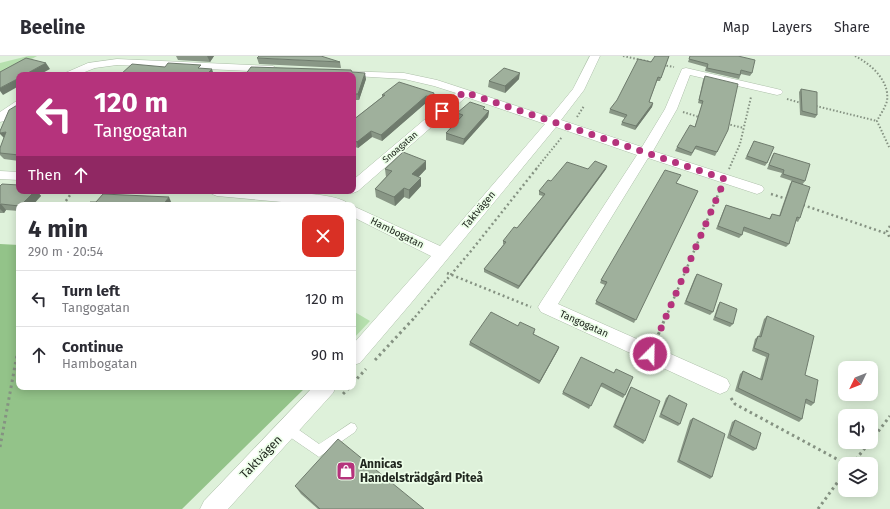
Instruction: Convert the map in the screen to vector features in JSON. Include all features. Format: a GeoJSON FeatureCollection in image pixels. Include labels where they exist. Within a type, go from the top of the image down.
{"type":"FeatureCollection","features":[{"type":"Feature","properties":{"kind":"street","name":"Taktvägen"},"geometry":{"type":"LineString","coordinates":[[356,354],[553,122],[578,90],[595,56]]}},
{"type":"Feature","properties":{"kind":"street"},"geometry":{"type":"LineString","coordinates":[[74,72],[81,68],[96,64],[117,62],[237,71],[287,70]]}},
{"type":"Feature","properties":{"kind":"street"},"geometry":{"type":"LineString","coordinates":[[686,71],[777,92]]}},
{"type":"Feature","properties":{"kind":"street","name":"Tangogatan"},"geometry":{"type":"LineString","coordinates":[[686,71],[671,109],[548,307],[720,385]]}},
{"type":"Feature","properties":{"kind":"street"},"geometry":{"type":"LineString","coordinates":[[356,73],[404,76],[437,83],[644,153],[757,189]]}},
{"type":"Feature","properties":{"kind":"street","name":"Snoagatan"},"geometry":{"type":"LineString","coordinates":[[356,185],[464,92]]}},
{"type":"Feature","properties":{"kind":"street"},"geometry":{"type":"LineString","coordinates":[[0,118],[16,107]]}},
{"type":"Feature","properties":{"kind":"street"},"geometry":{"type":"LineString","coordinates":[[0,175],[16,176]]}},
{"type":"Feature","properties":{"kind":"street"},"geometry":{"type":"LineString","coordinates":[[245,194],[320,202]]}},
{"type":"Feature","properties":{"kind":"street"},"geometry":{"type":"LineString","coordinates":[[341,202],[347,194]]}},
{"type":"Feature","properties":{"kind":"street","name":"Hambogatan"},"geometry":{"type":"LineString","coordinates":[[356,213],[437,260]]}},
{"type":"Feature","properties":{"kind":"street","name":"Taktvägen"},"geometry":{"type":"LineString","coordinates":[[212,509],[323,390]]}},
{"type":"Feature","properties":{"kind":"lane"},"geometry":{"type":"LineString","coordinates":[[288,429],[320,451],[351,428]]}},
{"type":"Feature","properties":{"kind":"path"},"geometry":{"type":"LineString","coordinates":[[623,56],[686,71]]}},
{"type":"Feature","properties":{"kind":"path"},"geometry":{"type":"LineString","coordinates":[[855,56],[869,64],[887,86],[887,102],[878,121],[890,149]]}},
{"type":"Feature","properties":{"kind":"path"},"geometry":{"type":"LineString","coordinates":[[650,354],[740,144],[754,87]]}},
{"type":"Feature","properties":{"kind":"path"},"geometry":{"type":"LineString","coordinates":[[777,92],[788,100],[803,103]]}},
{"type":"Feature","properties":{"kind":"path"},"geometry":{"type":"LineString","coordinates":[[375,360],[414,320],[452,275],[569,127],[585,104]]}},
{"type":"Feature","properties":{"kind":"path"},"geometry":{"type":"LineString","coordinates":[[811,105],[878,121]]}},
{"type":"Feature","properties":{"kind":"path"},"geometry":{"type":"LineString","coordinates":[[671,109],[700,117]]}},
{"type":"Feature","properties":{"kind":"path"},"geometry":{"type":"LineString","coordinates":[[722,123],[744,128]]}},
{"type":"Feature","properties":{"kind":"path"},"geometry":{"type":"LineString","coordinates":[[757,189],[793,202]]}},
{"type":"Feature","properties":{"kind":"path"},"geometry":{"type":"LineString","coordinates":[[800,204],[888,234]]}},
{"type":"Feature","properties":{"kind":"path"},"geometry":{"type":"LineString","coordinates":[[890,226],[888,234],[890,239]]}},
{"type":"Feature","properties":{"kind":"path"},"geometry":{"type":"LineString","coordinates":[[437,260],[452,275],[530,307],[548,307]]}},
{"type":"Feature","properties":{"kind":"path"},"geometry":{"type":"LineString","coordinates":[[0,447],[16,360]]}},
{"type":"Feature","properties":{"kind":"path"},"geometry":{"type":"LineString","coordinates":[[356,381],[370,366]]}},
{"type":"Feature","properties":{"kind":"path"},"geometry":{"type":"LineString","coordinates":[[720,385],[735,404],[838,460]]}},
{"type":"Feature","properties":{"kind":"path"},"geometry":{"type":"LineString","coordinates":[[878,431],[890,416]]}},
{"type":"Feature","properties":{"kind":"path"},"geometry":{"type":"LineString","coordinates":[[857,457],[864,449]]}},
{"type":"Feature","properties":{"kind":"path"},"geometry":{"type":"LineString","coordinates":[[818,509],[838,482]]}},
{"type":"Feature","properties":{"kind":"green space"},"geometry":{"type":"Polygon","coordinates":[[[28,56],[37,56],[0,77],[0,63],[28,56]]]}},
{"type":"Feature","properties":{"kind":"green space"},"geometry":{"type":"Polygon","coordinates":[[[0,244],[16,245],[16,390],[303,390],[182,509],[0,509],[0,244]]]}},
{"type":"Feature","properties":{"kind":"green space"},"geometry":{"type":"Polygon","coordinates":[[[356,313],[370,321],[356,336],[356,313]]]}},
{"type":"Feature","properties":{"kind":"building"},"geometry":{"type":"Polygon","coordinates":[[[259,56],[321,56],[340,62],[257,58],[259,56]]]}},
{"type":"Feature","properties":{"kind":"building"},"geometry":{"type":"Polygon","coordinates":[[[655,56],[669,56],[661,78],[658,77],[649,102],[653,103],[636,126],[622,122],[627,115],[610,109],[617,100],[638,59],[651,62],[655,56]]]}},
{"type":"Feature","properties":{"kind":"building"},"geometry":{"type":"Polygon","coordinates":[[[690,56],[738,56],[755,60],[752,73],[741,70],[740,75],[707,68],[708,64],[689,59],[690,56]]]}},
{"type":"Feature","properties":{"kind":"building"},"geometry":{"type":"Polygon","coordinates":[[[26,58],[46,63],[30,72],[16,72],[16,80],[0,88],[0,72],[26,58]]]}},
{"type":"Feature","properties":{"kind":"building"},"geometry":{"type":"Polygon","coordinates":[[[168,63],[201,65],[198,68],[212,69],[209,72],[123,72],[132,64],[165,67],[168,63]]]}},
{"type":"Feature","properties":{"kind":"building"},"geometry":{"type":"Polygon","coordinates":[[[251,67],[351,70],[352,72],[247,72],[251,67]]]}},
{"type":"Feature","properties":{"kind":"building"},"geometry":{"type":"Polygon","coordinates":[[[504,68],[520,73],[505,86],[489,81],[504,68]]]}},
{"type":"Feature","properties":{"kind":"building"},"geometry":{"type":"Polygon","coordinates":[[[356,72],[365,73],[358,94],[356,94],[356,72]]]}},
{"type":"Feature","properties":{"kind":"building"},"geometry":{"type":"Polygon","coordinates":[[[705,76],[738,84],[728,130],[717,152],[696,146],[692,153],[677,147],[690,125],[695,127],[703,101],[699,100],[705,76]]]}},
{"type":"Feature","properties":{"kind":"building"},"geometry":{"type":"Polygon","coordinates":[[[399,82],[434,93],[433,97],[426,96],[381,135],[371,131],[356,142],[356,118],[385,95],[382,95],[399,82]]]}},
{"type":"Feature","properties":{"kind":"building"},"geometry":{"type":"Polygon","coordinates":[[[801,89],[817,92],[817,115],[802,111],[801,89]]]}},
{"type":"Feature","properties":{"kind":"building"},"geometry":{"type":"Polygon","coordinates":[[[470,102],[485,107],[483,109],[489,111],[464,139],[446,133],[463,115],[457,113],[470,102]]]}},
{"type":"Feature","properties":{"kind":"building"},"geometry":{"type":"Polygon","coordinates":[[[16,106],[16,155],[0,153],[0,148],[6,132],[0,133],[0,131],[9,110],[16,106]]]}},
{"type":"Feature","properties":{"kind":"building"},"geometry":{"type":"Polygon","coordinates":[[[754,141],[774,147],[767,163],[747,156],[754,141]]]}},
{"type":"Feature","properties":{"kind":"building"},"geometry":{"type":"Polygon","coordinates":[[[403,152],[426,161],[412,174],[421,178],[409,190],[404,188],[394,197],[375,189],[392,171],[385,169],[403,152]]]}},
{"type":"Feature","properties":{"kind":"building"},"geometry":{"type":"Polygon","coordinates":[[[774,153],[810,164],[805,181],[783,174],[784,170],[769,165],[774,153]]]}},
{"type":"Feature","properties":{"kind":"building"},"geometry":{"type":"Polygon","coordinates":[[[595,161],[607,166],[519,286],[484,269],[506,242],[503,241],[514,227],[517,228],[545,194],[539,191],[548,180],[551,181],[567,162],[588,169],[595,161]]]}},
{"type":"Feature","properties":{"kind":"building"},"geometry":{"type":"Polygon","coordinates":[[[665,170],[681,175],[676,183],[698,191],[636,320],[596,301],[607,282],[601,280],[665,170]]]}},
{"type":"Feature","properties":{"kind":"building"},"geometry":{"type":"Polygon","coordinates":[[[792,181],[810,187],[800,218],[797,217],[789,244],[744,227],[742,235],[718,226],[726,205],[770,219],[772,214],[780,216],[792,181]]]}},
{"type":"Feature","properties":{"kind":"building"},"geometry":{"type":"Polygon","coordinates":[[[2,184],[16,185],[16,194],[32,194],[24,202],[16,202],[16,206],[0,205],[0,186],[2,184]]]}},
{"type":"Feature","properties":{"kind":"building"},"geometry":{"type":"Polygon","coordinates":[[[103,194],[169,197],[165,202],[96,202],[103,194]]]}},
{"type":"Feature","properties":{"kind":"building"},"geometry":{"type":"Polygon","coordinates":[[[697,274],[722,284],[713,312],[686,301],[697,274]]]}},
{"type":"Feature","properties":{"kind":"building"},"geometry":{"type":"Polygon","coordinates":[[[720,302],[737,309],[733,324],[715,317],[720,302]]]}},
{"type":"Feature","properties":{"kind":"building"},"geometry":{"type":"Polygon","coordinates":[[[491,312],[518,326],[520,322],[535,329],[533,334],[559,347],[540,381],[470,342],[491,312]]]}},
{"type":"Feature","properties":{"kind":"building"},"geometry":{"type":"Polygon","coordinates":[[[767,316],[814,336],[805,375],[818,380],[814,403],[806,399],[802,419],[738,388],[743,371],[762,380],[769,354],[754,348],[758,336],[761,337],[767,316]]]}},
{"type":"Feature","properties":{"kind":"building"},"geometry":{"type":"Polygon","coordinates":[[[581,357],[614,373],[616,369],[633,377],[625,395],[602,383],[591,406],[563,392],[581,357]]]}},
{"type":"Feature","properties":{"kind":"building"},"geometry":{"type":"Polygon","coordinates":[[[631,387],[660,401],[645,441],[615,425],[631,387]]]}},
{"type":"Feature","properties":{"kind":"building"},"geometry":{"type":"Polygon","coordinates":[[[669,395],[687,404],[680,424],[661,414],[669,395]]]}},
{"type":"Feature","properties":{"kind":"building"},"geometry":{"type":"Polygon","coordinates":[[[693,418],[725,434],[712,477],[679,460],[693,418]]]}},
{"type":"Feature","properties":{"kind":"building"},"geometry":{"type":"Polygon","coordinates":[[[735,420],[761,433],[756,449],[730,435],[735,420]]]}},
{"type":"Feature","properties":{"kind":"building","name":"Annicas Handelsträdgård Piteå"},"geometry":{"type":"Polygon","coordinates":[[[338,439],[424,509],[320,509],[295,486],[338,439]]]}},
{"type":"Feature","properties":{"kind":"place","name":"Annicas Handelsträdgård Piteå"},"geometry":{"type":"Point","coordinates":[346,471]}},
{"type":"Feature","properties":{"kind":"route"},"geometry":{"type":"LineString","coordinates":[[442,111],[464,92],[725,179],[650,354]]}}]}
